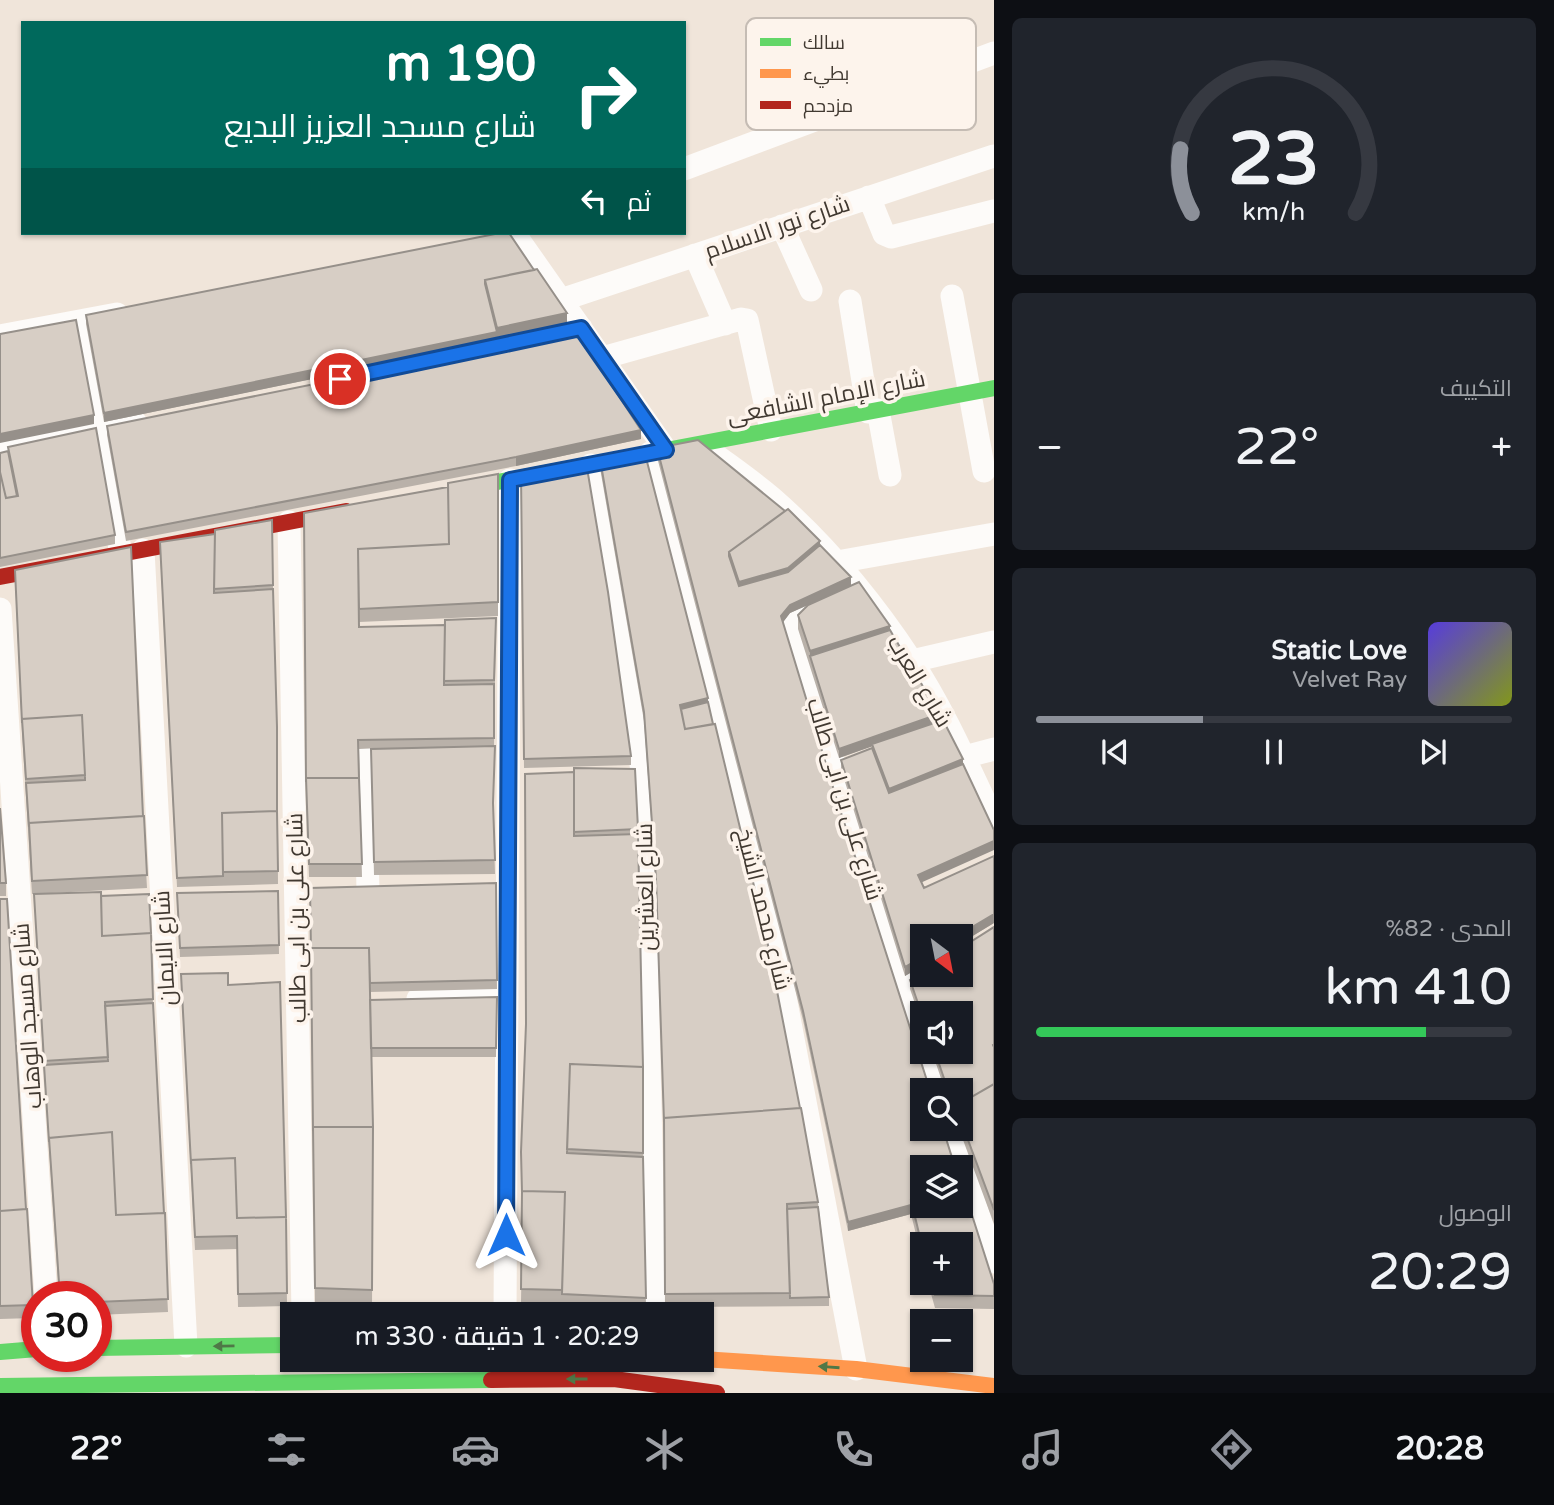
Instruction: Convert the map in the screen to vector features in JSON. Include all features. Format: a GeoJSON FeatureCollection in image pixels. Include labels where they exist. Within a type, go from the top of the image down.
{"type":"FeatureCollection","features":[{"type":"Feature","properties":{"kind":"street"},"geometry":{"type":"LineString","coordinates":[[976,60],[994,53]]}},
{"type":"Feature","properties":{"kind":"street"},"geometry":{"type":"LineString","coordinates":[[686,168],[788,130]]}},
{"type":"Feature","properties":{"kind":"street","name":"شارع نور الاسلام"},"geometry":{"type":"LineString","coordinates":[[561,300],[994,156]]}},
{"type":"Feature","properties":{"kind":"street"},"geometry":{"type":"LineString","coordinates":[[869,197],[884,234],[891,237],[994,211]]}},
{"type":"Feature","properties":{"kind":"street"},"geometry":{"type":"LineString","coordinates":[[782,226],[811,290]]}},
{"type":"Feature","properties":{"kind":"street"},"geometry":{"type":"LineString","coordinates":[[508,235],[581,328],[658,452]]}},
{"type":"Feature","properties":{"kind":"street"},"geometry":{"type":"LineString","coordinates":[[695,255],[725,324]]}},
{"type":"Feature","properties":{"kind":"street"},"geometry":{"type":"LineString","coordinates":[[952,296],[984,471]]}},
{"type":"Feature","properties":{"kind":"street"},"geometry":{"type":"LineString","coordinates":[[850,301],[873,411],[890,475]]}},
{"type":"Feature","properties":{"kind":"street"},"geometry":{"type":"LineString","coordinates":[[0,336],[133,311]]}},
{"type":"Feature","properties":{"kind":"street"},"geometry":{"type":"LineString","coordinates":[[601,358],[744,319],[749,323],[771,430]]}},
{"type":"Feature","properties":{"kind":"street","name":"شارع الايمان"},"geometry":{"type":"LineString","coordinates":[[79,322],[99,430],[132,552],[161,898],[186,1346]]}},
{"type":"Feature","properties":{"kind":"street"},"geometry":{"type":"LineString","coordinates":[[300,388],[581,328]]}},
{"type":"Feature","properties":{"kind":"street","name":"شارع الإمام الشافعى"},"geometry":{"type":"LineString","coordinates":[[445,492],[994,388]]}},
{"type":"Feature","properties":{"kind":"street"},"geometry":{"type":"LineString","coordinates":[[0,452],[152,419]]}},
{"type":"Feature","properties":{"kind":"street","name":"شارع العرب"},"geometry":{"type":"LineString","coordinates":[[700,443],[773,499],[837,562],[860,589],[912,661],[948,725],[994,821]]}},
{"type":"Feature","properties":{"kind":"street","name":"شارع محمد الشيخ"},"geometry":{"type":"LineString","coordinates":[[658,452],[782,981],[856,1369]]}},
{"type":"Feature","properties":{"kind":"street","name":"شارع العشرين"},"geometry":{"type":"LineString","coordinates":[[591,465],[636,721],[642,773],[655,1302]]}},
{"type":"Feature","properties":{"kind":"street"},"geometry":{"type":"LineString","coordinates":[[505,1302],[510,480]]}},
{"type":"Feature","properties":{"kind":"street"},"geometry":{"type":"LineString","coordinates":[[0,577],[367,507]]}},
{"type":"Feature","properties":{"kind":"street","name":"شارع على بن ابى طالب"},"geometry":{"type":"LineString","coordinates":[[289,522],[303,1302]]}},
{"type":"Feature","properties":{"kind":"street"},"geometry":{"type":"LineString","coordinates":[[837,562],[994,534]]}},
{"type":"Feature","properties":{"kind":"street","name":"شارع على بن ابى طالب"},"geometry":{"type":"LineString","coordinates":[[860,589],[798,617],[792,626],[910,1009]]}},
{"type":"Feature","properties":{"kind":"street","name":"شارع مسجد الوهاب"},"geometry":{"type":"LineString","coordinates":[[0,609],[10,903],[45,1281]]}},
{"type":"Feature","properties":{"kind":"street"},"geometry":{"type":"LineString","coordinates":[[483,624],[509,624]]}},
{"type":"Feature","properties":{"kind":"street"},"geometry":{"type":"LineString","coordinates":[[912,661],[994,642]]}},
{"type":"Feature","properties":{"kind":"street"},"geometry":{"type":"LineString","coordinates":[[923,734],[948,725]]}},
{"type":"Feature","properties":{"kind":"street"},"geometry":{"type":"LineString","coordinates":[[964,757],[994,749]]}},
{"type":"Feature","properties":{"kind":"street"},"geometry":{"type":"LineString","coordinates":[[482,752],[508,752]]}},
{"type":"Feature","properties":{"kind":"street"},"geometry":{"type":"LineString","coordinates":[[368,891],[365,754],[417,753]]}},
{"type":"Feature","properties":{"kind":"street"},"geometry":{"type":"LineString","coordinates":[[835,766],[860,757]]}},
{"type":"Feature","properties":{"kind":"street"},"geometry":{"type":"LineString","coordinates":[[615,774],[642,773]]}},
{"type":"Feature","properties":{"kind":"street"},"geometry":{"type":"LineString","coordinates":[[508,778],[535,777]]}},
{"type":"Feature","properties":{"kind":"street"},"geometry":{"type":"LineString","coordinates":[[480,887],[508,886]]}},
{"type":"Feature","properties":{"kind":"street"},"geometry":{"type":"LineString","coordinates":[[344,892],[396,890]]}},
{"type":"Feature","properties":{"kind":"street"},"geometry":{"type":"LineString","coordinates":[[268,894],[320,893]]}},
{"type":"Feature","properties":{"kind":"street"},"geometry":{"type":"LineString","coordinates":[[135,899],[188,897]]}},
{"type":"Feature","properties":{"kind":"street"},"geometry":{"type":"LineString","coordinates":[[10,903],[45,902]]}},
{"type":"Feature","properties":{"kind":"street"},"geometry":{"type":"LineString","coordinates":[[902,985],[910,980]]}},
{"type":"Feature","properties":{"kind":"street"},"geometry":{"type":"LineString","coordinates":[[402,1000],[507,997]]}},
{"type":"Feature","properties":{"kind":"street"},"geometry":{"type":"LineString","coordinates":[[954,1141],[994,1262]]}},
{"type":"Feature","properties":{"kind":"street"},"geometry":{"type":"LineString","coordinates":[[112,1348],[280,1345]]}},
{"type":"Feature","properties":{"kind":"street"},"geometry":{"type":"LineString","coordinates":[[0,1352],[21,1350]]}},
{"type":"Feature","properties":{"kind":"street"},"geometry":{"type":"LineString","coordinates":[[714,1360],[856,1369],[994,1386]]}},
{"type":"Feature","properties":{"kind":"street"},"geometry":{"type":"LineString","coordinates":[[0,1386],[614,1379],[717,1393]]}},
{"type":"Feature","properties":{"kind":"building"},"geometry":{"type":"Polygon","coordinates":[[[490,235],[510,235],[534,270],[485,280],[497,332],[104,413],[86,315],[490,235]]]}},
{"type":"Feature","properties":{"kind":"building"},"geometry":{"type":"Polygon","coordinates":[[[537,269],[567,313],[497,328],[485,280],[537,269]]]}},
{"type":"Feature","properties":{"kind":"building"},"geometry":{"type":"Polygon","coordinates":[[[76,320],[94,415],[0,434],[0,334],[76,320]]]}},
{"type":"Feature","properties":{"kind":"building"},"geometry":{"type":"Polygon","coordinates":[[[575,329],[641,430],[516,457],[126,532],[107,426],[575,329]]]}},
{"type":"Feature","properties":{"kind":"building"},"geometry":{"type":"Polygon","coordinates":[[[96,428],[115,535],[0,558],[0,472],[6,498],[18,496],[8,447],[96,428]]]}},
{"type":"Feature","properties":{"kind":"building"},"geometry":{"type":"Polygon","coordinates":[[[698,440],[785,511],[729,552],[739,586],[788,572],[820,545],[851,577],[790,605],[781,616],[910,1028],[910,1064],[922,1064],[926,1078],[910,1078],[910,1141],[947,1141],[951,1155],[910,1155],[910,1205],[848,1222],[803,1011],[657,448],[698,440]]]}},
{"type":"Feature","properties":{"kind":"building"},"geometry":{"type":"Polygon","coordinates":[[[644,450],[708,698],[680,705],[685,729],[715,724],[767,940],[800,1108],[664,1118],[664,1122],[656,879],[644,712],[600,459],[644,450]]]}},
{"type":"Feature","properties":{"kind":"building"},"geometry":{"type":"Polygon","coordinates":[[[8,451],[17,496],[6,498],[0,472],[0,453],[8,451]]]}},
{"type":"Feature","properties":{"kind":"building"},"geometry":{"type":"Polygon","coordinates":[[[586,462],[631,756],[524,759],[521,473],[586,462]]]}},
{"type":"Feature","properties":{"kind":"building"},"geometry":{"type":"Polygon","coordinates":[[[498,474],[498,602],[359,609],[358,549],[449,544],[448,483],[498,474]]]}},
{"type":"Feature","properties":{"kind":"building"},"geometry":{"type":"Polygon","coordinates":[[[448,487],[449,544],[358,549],[359,627],[445,625],[444,685],[494,684],[494,738],[358,740],[359,778],[306,778],[306,782],[304,513],[448,487]]]}},
{"type":"Feature","properties":{"kind":"building"},"geometry":{"type":"Polygon","coordinates":[[[788,509],[820,541],[788,568],[739,582],[729,552],[788,509]]]}},
{"type":"Feature","properties":{"kind":"building"},"geometry":{"type":"Polygon","coordinates":[[[272,520],[273,585],[214,589],[215,530],[272,520]]]}},
{"type":"Feature","properties":{"kind":"building"},"geometry":{"type":"Polygon","coordinates":[[[215,534],[214,593],[273,589],[277,811],[222,813],[223,876],[177,878],[160,542],[215,534]]]}},
{"type":"Feature","properties":{"kind":"building"},"geometry":{"type":"Polygon","coordinates":[[[131,547],[143,816],[29,823],[29,827],[26,783],[85,780],[82,715],[22,719],[22,723],[15,570],[131,547]]]}},
{"type":"Feature","properties":{"kind":"building"},"geometry":{"type":"Polygon","coordinates":[[[859,582],[890,626],[810,651],[798,615],[808,605],[859,582]]]}},
{"type":"Feature","properties":{"kind":"building"},"geometry":{"type":"Polygon","coordinates":[[[496,618],[494,680],[444,681],[445,620],[496,618]]]}},
{"type":"Feature","properties":{"kind":"building"},"geometry":{"type":"Polygon","coordinates":[[[890,630],[939,714],[839,749],[810,656],[890,630]]]}},
{"type":"Feature","properties":{"kind":"building"},"geometry":{"type":"Polygon","coordinates":[[[708,702],[713,724],[685,729],[681,709],[708,702]]]}},
{"type":"Feature","properties":{"kind":"building"},"geometry":{"type":"Polygon","coordinates":[[[82,715],[85,775],[26,779],[22,719],[82,715]]]}},
{"type":"Feature","properties":{"kind":"building"},"geometry":{"type":"Polygon","coordinates":[[[943,720],[963,759],[889,789],[872,744],[943,720]]]}},
{"type":"Feature","properties":{"kind":"building"},"geometry":{"type":"Polygon","coordinates":[[[495,746],[495,860],[374,862],[371,749],[495,746]]]}},
{"type":"Feature","properties":{"kind":"building"},"geometry":{"type":"Polygon","coordinates":[[[872,748],[889,793],[963,764],[994,830],[994,841],[918,875],[924,888],[994,856],[994,914],[973,926],[973,924],[910,924],[910,964],[905,967],[841,760],[872,748]]]}},
{"type":"Feature","properties":{"kind":"building"},"geometry":{"type":"Polygon","coordinates":[[[574,768],[635,769],[638,829],[574,832],[574,768]]]}},
{"type":"Feature","properties":{"kind":"building"},"geometry":{"type":"Polygon","coordinates":[[[574,772],[574,836],[638,834],[643,1067],[570,1064],[567,1153],[643,1157],[646,1298],[562,1294],[565,1192],[522,1193],[521,1152],[526,1024],[525,774],[574,772]]]}},
{"type":"Feature","properties":{"kind":"building"},"geometry":{"type":"Polygon","coordinates":[[[306,778],[359,778],[362,864],[309,864],[306,778]]]}},
{"type":"Feature","properties":{"kind":"building"},"geometry":{"type":"Polygon","coordinates":[[[0,808],[6,883],[0,883],[0,808]]]}},
{"type":"Feature","properties":{"kind":"building"},"geometry":{"type":"Polygon","coordinates":[[[277,811],[278,871],[223,872],[222,813],[277,811]]]}},
{"type":"Feature","properties":{"kind":"building"},"geometry":{"type":"Polygon","coordinates":[[[144,816],[147,875],[32,881],[29,823],[144,816]]]}},
{"type":"Feature","properties":{"kind":"building"},"geometry":{"type":"Polygon","coordinates":[[[496,883],[497,980],[370,983],[369,948],[311,948],[311,952],[310,888],[496,883]]]}},
{"type":"Feature","properties":{"kind":"building"},"geometry":{"type":"Polygon","coordinates":[[[278,891],[279,945],[180,948],[177,893],[278,891]]]}},
{"type":"Feature","properties":{"kind":"building"},"geometry":{"type":"Polygon","coordinates":[[[101,892],[102,936],[151,933],[153,999],[105,1002],[108,1057],[44,1061],[34,894],[101,892]]]}},
{"type":"Feature","properties":{"kind":"building"},"geometry":{"type":"Polygon","coordinates":[[[149,894],[151,933],[102,936],[101,896],[149,894]]]}},
{"type":"Feature","properties":{"kind":"building"},"geometry":{"type":"Polygon","coordinates":[[[0,899],[7,899],[26,1209],[0,1211],[0,899]]]}},
{"type":"Feature","properties":{"kind":"building"},"geometry":{"type":"Polygon","coordinates":[[[994,927],[994,1084],[973,1096],[973,1078],[944,1078],[939,1064],[973,1064],[973,1001],[917,1001],[912,987],[973,987],[973,940],[994,927]]]}},
{"type":"Feature","properties":{"kind":"building"},"geometry":{"type":"Polygon","coordinates":[[[311,948],[369,948],[373,1127],[313,1127],[313,1131],[311,948]]]}},
{"type":"Feature","properties":{"kind":"building"},"geometry":{"type":"Polygon","coordinates":[[[228,973],[228,985],[280,982],[286,1217],[237,1218],[235,1158],[191,1160],[191,1164],[181,974],[228,973]]]}},
{"type":"Feature","properties":{"kind":"building"},"geometry":{"type":"Polygon","coordinates":[[[497,997],[496,1048],[371,1048],[370,1000],[497,997]]]}},
{"type":"Feature","properties":{"kind":"building"},"geometry":{"type":"Polygon","coordinates":[[[153,1003],[164,1213],[116,1215],[112,1132],[49,1138],[49,1142],[44,1065],[108,1061],[105,1006],[153,1003]]]}},
{"type":"Feature","properties":{"kind":"building"},"geometry":{"type":"Polygon","coordinates":[[[570,1064],[643,1067],[643,1153],[567,1149],[570,1064]]]}},
{"type":"Feature","properties":{"kind":"building"},"geometry":{"type":"Polygon","coordinates":[[[994,1084],[994,1210],[968,1141],[973,1141],[973,1096],[994,1084]]]}},
{"type":"Feature","properties":{"kind":"building"},"geometry":{"type":"Polygon","coordinates":[[[801,1108],[818,1202],[787,1204],[790,1293],[665,1294],[664,1118],[801,1108]]]}},
{"type":"Feature","properties":{"kind":"building"},"geometry":{"type":"Polygon","coordinates":[[[313,1127],[373,1127],[372,1290],[315,1288],[313,1127]]]}},
{"type":"Feature","properties":{"kind":"building"},"geometry":{"type":"Polygon","coordinates":[[[112,1132],[116,1215],[165,1213],[168,1299],[112,1301],[112,1281],[59,1281],[49,1138],[112,1132]]]}},
{"type":"Feature","properties":{"kind":"building"},"geometry":{"type":"Polygon","coordinates":[[[235,1158],[237,1218],[286,1217],[287,1293],[238,1294],[237,1236],[195,1237],[191,1160],[235,1158]]]}},
{"type":"Feature","properties":{"kind":"building"},"geometry":{"type":"Polygon","coordinates":[[[522,1191],[565,1192],[562,1290],[521,1289],[522,1191]]]}},
{"type":"Feature","properties":{"kind":"building"},"geometry":{"type":"Polygon","coordinates":[[[818,1207],[829,1297],[790,1298],[787,1209],[818,1207]]]}},
{"type":"Feature","properties":{"kind":"building"},"geometry":{"type":"Polygon","coordinates":[[[27,1209],[32,1281],[21,1281],[21,1305],[0,1306],[0,1211],[27,1209]]]}},
{"type":"Feature","properties":{"kind":"building"},"geometry":{"type":"Polygon","coordinates":[[[915,1218],[973,1218],[994,1284],[994,1296],[935,1295],[973,1295],[973,1232],[919,1232],[915,1218]]]}},
{"type":"Feature","properties":{"kind":"traffic: fast"},"geometry":{"type":"LineString","coordinates":[[455,490],[994,388]]}},
{"type":"Feature","properties":{"kind":"traffic: fast"},"geometry":{"type":"LineString","coordinates":[[112,1348],[280,1345]]}},
{"type":"Feature","properties":{"kind":"traffic: fast"},"geometry":{"type":"LineString","coordinates":[[0,1352],[21,1350]]}},
{"type":"Feature","properties":{"kind":"traffic: fast"},"geometry":{"type":"LineString","coordinates":[[0,1386],[491,1380]]}},
{"type":"Feature","properties":{"kind":"traffic: slow"},"geometry":{"type":"LineString","coordinates":[[714,1360],[856,1369],[994,1386]]}},
{"type":"Feature","properties":{"kind":"traffic: jam"},"geometry":{"type":"LineString","coordinates":[[0,577],[346,511]]}},
{"type":"Feature","properties":{"kind":"traffic: jam"},"geometry":{"type":"LineString","coordinates":[[491,1380],[614,1379],[717,1393]]}},
{"type":"Feature","properties":{"kind":"route"},"geometry":{"type":"LineString","coordinates":[[340,379],[581,328],[666,450],[510,480],[506,1235]]}}]}
